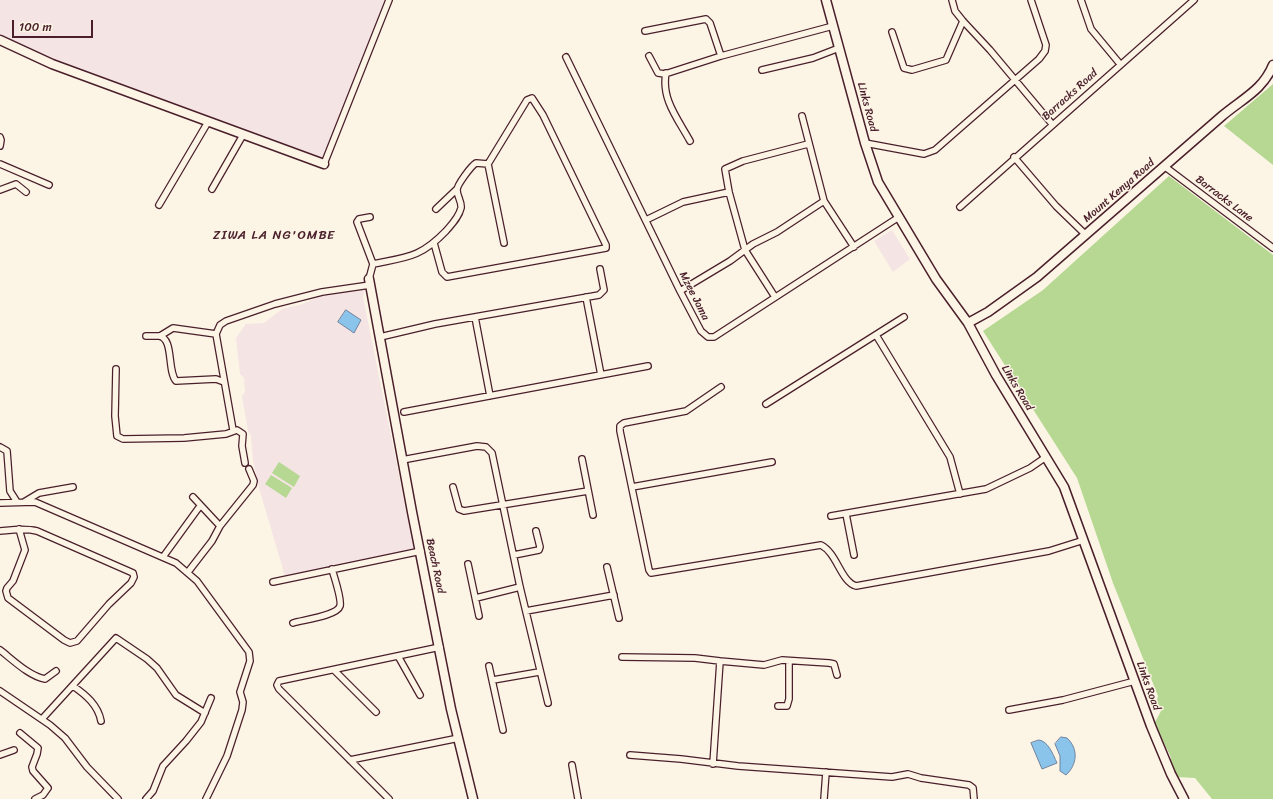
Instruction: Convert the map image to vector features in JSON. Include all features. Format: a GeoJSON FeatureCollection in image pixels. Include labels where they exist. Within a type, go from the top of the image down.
{"type":"FeatureCollection","features":[{"type":"Feature","properties":{"kind":"main road","name":"Links Road"},"geometry":{"type":"LineString","coordinates":[[826,0],[865,143],[878,182],[936,279],[968,323],[996,375],[1064,487],[1161,751],[1171,774],[1185,797]]}},
{"type":"Feature","properties":{"kind":"main road"},"geometry":{"type":"LineString","coordinates":[[0,40],[52,64],[324,164]]}},
{"type":"Feature","properties":{"kind":"main road","name":"Mount Kenya Road"},"geometry":{"type":"LineString","coordinates":[[968,323],[988,312],[1037,277],[1248,94],[1256,91],[1269,75],[1273,64]]}},
{"type":"Feature","properties":{"kind":"main road","name":"Beach Road"},"geometry":{"type":"LineString","coordinates":[[370,282],[402,460],[473,799]]}},
{"type":"Feature","properties":{"kind":"street"},"geometry":{"type":"LineString","coordinates":[[324,164],[389,0]]}},
{"type":"Feature","properties":{"kind":"street"},"geometry":{"type":"LineString","coordinates":[[952,0],[954,11],[990,50],[1052,124]]}},
{"type":"Feature","properties":{"kind":"street"},"geometry":{"type":"LineString","coordinates":[[865,143],[916,153],[929,153],[1039,59],[1046,48],[1031,0]]}},
{"type":"Feature","properties":{"kind":"street"},"geometry":{"type":"LineString","coordinates":[[1081,0],[1091,29],[1120,64]]}},
{"type":"Feature","properties":{"kind":"street","name":"Barracks Road"},"geometry":{"type":"LineString","coordinates":[[960,207],[1052,124],[1194,0]]}},
{"type":"Feature","properties":{"kind":"street"},"geometry":{"type":"LineString","coordinates":[[645,32],[703,18],[710,23],[720,56]]}},
{"type":"Feature","properties":{"kind":"street"},"geometry":{"type":"LineString","coordinates":[[892,32],[904,68],[912,70],[946,60],[963,22]]}},
{"type":"Feature","properties":{"kind":"street"},"geometry":{"type":"LineString","coordinates":[[649,56],[658,73],[666,73],[720,56],[833,26]]}},
{"type":"Feature","properties":{"kind":"street"},"geometry":{"type":"LineString","coordinates":[[762,70],[813,58],[839,48]]}},
{"type":"Feature","properties":{"kind":"street","name":"Mzee Jama"},"geometry":{"type":"LineString","coordinates":[[566,57],[618,167],[646,220],[680,292],[705,336],[711,338],[899,217]]}},
{"type":"Feature","properties":{"kind":"street"},"geometry":{"type":"LineString","coordinates":[[666,73],[664,92],[673,112],[690,140]]}},
{"type":"Feature","properties":{"kind":"street"},"geometry":{"type":"LineString","coordinates":[[434,243],[442,272],[447,278],[606,248],[597,224],[533,98],[527,100],[488,164],[504,243]]}},
{"type":"Feature","properties":{"kind":"street"},"geometry":{"type":"LineString","coordinates":[[802,116],[808,144],[820,179],[824,201],[854,247]]}},
{"type":"Feature","properties":{"kind":"street"},"geometry":{"type":"LineString","coordinates":[[159,205],[208,122]]}},
{"type":"Feature","properties":{"kind":"street"},"geometry":{"type":"LineString","coordinates":[[212,189],[243,135]]}},
{"type":"Feature","properties":{"kind":"street"},"geometry":{"type":"LineString","coordinates":[[0,136],[0,146]]}},
{"type":"Feature","properties":{"kind":"street"},"geometry":{"type":"LineString","coordinates":[[775,297],[745,250],[729,192],[725,169],[775,152],[808,144]]}},
{"type":"Feature","properties":{"kind":"street"},"geometry":{"type":"LineString","coordinates":[[1014,158],[1056,206],[1086,235]]}},
{"type":"Feature","properties":{"kind":"street"},"geometry":{"type":"LineString","coordinates":[[436,209],[457,189],[473,164],[478,162],[488,164]]}},
{"type":"Feature","properties":{"kind":"street"},"geometry":{"type":"LineString","coordinates":[[0,164],[49,186]]}},
{"type":"Feature","properties":{"kind":"street","name":"Barracks Lane"},"geometry":{"type":"LineString","coordinates":[[1164,166],[1273,248]]}},
{"type":"Feature","properties":{"kind":"street"},"geometry":{"type":"LineString","coordinates":[[0,190],[16,184],[26,192]]}},
{"type":"Feature","properties":{"kind":"street"},"geometry":{"type":"LineString","coordinates":[[373,264],[411,257],[434,243],[455,221],[460,212],[461,204],[457,189]]}},
{"type":"Feature","properties":{"kind":"street"},"geometry":{"type":"LineString","coordinates":[[646,220],[683,202],[729,192]]}},
{"type":"Feature","properties":{"kind":"street"},"geometry":{"type":"LineString","coordinates":[[680,292],[824,201]]}},
{"type":"Feature","properties":{"kind":"street"},"geometry":{"type":"LineString","coordinates":[[233,430],[216,334],[220,325],[226,321],[275,304],[370,282],[373,264],[356,222],[359,218],[370,217]]}},
{"type":"Feature","properties":{"kind":"street"},"geometry":{"type":"LineString","coordinates":[[380,337],[475,317],[599,295],[603,291],[600,269]]}},
{"type":"Feature","properties":{"kind":"street"},"geometry":{"type":"LineString","coordinates":[[586,297],[601,375]]}},
{"type":"Feature","properties":{"kind":"street"},"geometry":{"type":"LineString","coordinates":[[475,317],[490,396]]}},
{"type":"Feature","properties":{"kind":"street"},"geometry":{"type":"LineString","coordinates":[[766,404],[904,317]]}},
{"type":"Feature","properties":{"kind":"street"},"geometry":{"type":"LineString","coordinates":[[146,336],[160,336],[169,330],[179,328],[216,334]]}},
{"type":"Feature","properties":{"kind":"street"},"geometry":{"type":"LineString","coordinates":[[876,335],[950,457],[960,494]]}},
{"type":"Feature","properties":{"kind":"street"},"geometry":{"type":"LineString","coordinates":[[160,336],[167,344],[172,374],[176,381],[216,379],[224,382]]}},
{"type":"Feature","properties":{"kind":"street"},"geometry":{"type":"LineString","coordinates":[[404,412],[648,366]]}},
{"type":"Feature","properties":{"kind":"street"},"geometry":{"type":"LineString","coordinates":[[116,369],[115,416],[116,433],[120,438],[184,438],[226,434],[233,430],[240,431],[243,434],[242,446],[245,463]]}},
{"type":"Feature","properties":{"kind":"street"},"geometry":{"type":"LineString","coordinates":[[721,387],[681,413],[622,424],[620,431],[649,570],[652,573],[821,545],[831,554],[849,581],[856,586],[1049,551],[1084,540]]}},
{"type":"Feature","properties":{"kind":"street"},"geometry":{"type":"LineString","coordinates":[[402,460],[465,447],[477,446],[486,448],[493,455],[520,587],[539,672],[548,703]]}},
{"type":"Feature","properties":{"kind":"street"},"geometry":{"type":"LineString","coordinates":[[0,447],[7,451],[10,491],[20,502]]}},
{"type":"Feature","properties":{"kind":"street"},"geometry":{"type":"LineString","coordinates":[[831,516],[986,489],[1000,484],[1030,468],[1046,457]]}},
{"type":"Feature","properties":{"kind":"street"},"geometry":{"type":"LineString","coordinates":[[582,459],[593,515]]}},
{"type":"Feature","properties":{"kind":"street"},"geometry":{"type":"LineString","coordinates":[[632,487],[772,462]]}},
{"type":"Feature","properties":{"kind":"street"},"geometry":{"type":"LineString","coordinates":[[188,572],[212,541],[220,526],[253,486],[254,481],[249,469]]}},
{"type":"Feature","properties":{"kind":"street"},"geometry":{"type":"LineString","coordinates":[[20,502],[39,493],[73,486]]}},
{"type":"Feature","properties":{"kind":"street"},"geometry":{"type":"LineString","coordinates":[[453,487],[458,506],[462,511],[588,491]]}},
{"type":"Feature","properties":{"kind":"street"},"geometry":{"type":"LineString","coordinates":[[193,497],[220,526]]}},
{"type":"Feature","properties":{"kind":"street"},"geometry":{"type":"LineString","coordinates":[[0,503],[35,502],[176,562],[188,572],[215,603],[251,655],[240,692],[243,705],[241,716],[227,756],[206,799]]}},
{"type":"Feature","properties":{"kind":"street"},"geometry":{"type":"LineString","coordinates":[[163,557],[200,506]]}},
{"type":"Feature","properties":{"kind":"street"},"geometry":{"type":"LineString","coordinates":[[846,514],[854,555]]}},
{"type":"Feature","properties":{"kind":"street"},"geometry":{"type":"LineString","coordinates":[[0,531],[20,529],[37,531],[116,564],[134,575],[131,583],[109,604],[77,641],[70,643],[64,640],[8,598],[7,588],[13,581],[25,550],[20,529]]}},
{"type":"Feature","properties":{"kind":"street"},"geometry":{"type":"LineString","coordinates":[[514,555],[539,550],[540,547],[536,530]]}},
{"type":"Feature","properties":{"kind":"street"},"geometry":{"type":"LineString","coordinates":[[273,582],[421,551]]}},
{"type":"Feature","properties":{"kind":"street"},"geometry":{"type":"LineString","coordinates":[[468,564],[479,616]]}},
{"type":"Feature","properties":{"kind":"street"},"geometry":{"type":"LineString","coordinates":[[607,567],[619,618]]}},
{"type":"Feature","properties":{"kind":"street"},"geometry":{"type":"LineString","coordinates":[[293,623],[331,614],[338,609],[340,604],[332,569]]}},
{"type":"Feature","properties":{"kind":"street"},"geometry":{"type":"LineString","coordinates":[[476,598],[520,587]]}},
{"type":"Feature","properties":{"kind":"street"},"geometry":{"type":"LineString","coordinates":[[526,611],[614,595]]}},
{"type":"Feature","properties":{"kind":"street"},"geometry":{"type":"LineString","coordinates":[[42,719],[112,641],[117,638],[157,668],[176,695],[205,713]]}},
{"type":"Feature","properties":{"kind":"street"},"geometry":{"type":"LineString","coordinates":[[389,799],[277,686],[279,681],[440,647]]}},
{"type":"Feature","properties":{"kind":"street"},"geometry":{"type":"LineString","coordinates":[[0,650],[29,672],[41,679],[46,679],[56,671]]}},
{"type":"Feature","properties":{"kind":"street"},"geometry":{"type":"LineString","coordinates":[[398,656],[420,695]]}},
{"type":"Feature","properties":{"kind":"street"},"geometry":{"type":"LineString","coordinates":[[622,657],[695,658],[764,664],[782,660],[820,662],[834,664],[837,675]]}},
{"type":"Feature","properties":{"kind":"street"},"geometry":{"type":"LineString","coordinates":[[713,764],[720,661]]}},
{"type":"Feature","properties":{"kind":"street"},"geometry":{"type":"LineString","coordinates":[[778,706],[787,706],[789,699],[789,661]]}},
{"type":"Feature","properties":{"kind":"street"},"geometry":{"type":"LineString","coordinates":[[489,666],[503,730]]}},
{"type":"Feature","properties":{"kind":"street"},"geometry":{"type":"LineString","coordinates":[[334,670],[376,712]]}},
{"type":"Feature","properties":{"kind":"street"},"geometry":{"type":"LineString","coordinates":[[493,680],[539,672]]}},
{"type":"Feature","properties":{"kind":"street"},"geometry":{"type":"LineString","coordinates":[[1009,710],[1063,700],[1135,680]]}},
{"type":"Feature","properties":{"kind":"street"},"geometry":{"type":"LineString","coordinates":[[73,686],[97,708],[101,721]]}},
{"type":"Feature","properties":{"kind":"street"},"geometry":{"type":"LineString","coordinates":[[0,691],[42,719],[65,738],[87,767],[118,799]]}},
{"type":"Feature","properties":{"kind":"street"},"geometry":{"type":"LineString","coordinates":[[146,799],[154,791],[162,766],[186,742],[201,722],[211,698]]}},
{"type":"Feature","properties":{"kind":"street"},"geometry":{"type":"LineString","coordinates":[[20,733],[38,748],[32,767],[33,771],[48,788],[43,795],[35,799]]}},
{"type":"Feature","properties":{"kind":"street"},"geometry":{"type":"LineString","coordinates":[[350,760],[459,738]]}},
{"type":"Feature","properties":{"kind":"street"},"geometry":{"type":"LineString","coordinates":[[0,755],[14,750]]}},
{"type":"Feature","properties":{"kind":"street"},"geometry":{"type":"LineString","coordinates":[[630,755],[681,759],[713,764],[892,777],[908,774],[921,778],[969,785],[973,788],[974,799]]}},
{"type":"Feature","properties":{"kind":"street"},"geometry":{"type":"LineString","coordinates":[[572,765],[578,799]]}},
{"type":"Feature","properties":{"kind":"street"},"geometry":{"type":"LineString","coordinates":[[824,799],[826,772]]}},
{"type":"Feature","properties":{"kind":"shaded area"},"geometry":{"type":"Polygon","coordinates":[[[0,0],[388,0],[323,161],[51,60],[0,35],[0,0]]]}},
{"type":"Feature","properties":{"kind":"shaded area"},"geometry":{"type":"Polygon","coordinates":[[[892,230],[910,259],[893,272],[874,241],[892,230]]]}},
{"type":"Feature","properties":{"kind":"shaded area"},"geometry":{"type":"Polygon","coordinates":[[[365,289],[363,297],[414,550],[285,576],[259,488],[253,461],[251,436],[248,431],[242,396],[245,392],[244,378],[240,374],[236,338],[246,324],[264,323],[282,309],[303,304],[322,295],[365,289]]]}},
{"type":"Feature","properties":{"kind":"green space"},"geometry":{"type":"Polygon","coordinates":[[[1273,84],[1273,165],[1224,126],[1273,84]]]}},
{"type":"Feature","properties":{"kind":"green space"},"geometry":{"type":"Polygon","coordinates":[[[1169,176],[1273,255],[1273,799],[1212,799],[1195,778],[1177,777],[1173,769],[1170,755],[1154,724],[1161,711],[1157,700],[1158,696],[1113,583],[1077,478],[983,331],[1043,290],[1169,176]]]}},
{"type":"Feature","properties":{"kind":"green space"},"geometry":{"type":"Polygon","coordinates":[[[279,462],[300,476],[294,487],[272,473],[279,462]]]}},
{"type":"Feature","properties":{"kind":"green space"},"geometry":{"type":"Polygon","coordinates":[[[271,475],[292,488],[286,498],[265,484],[271,475]]]}},
{"type":"Feature","properties":{"kind":"water"},"geometry":{"type":"Polygon","coordinates":[[[346,310],[361,320],[354,333],[338,322],[346,310]]]}},
{"type":"Feature","properties":{"kind":"water"},"geometry":{"type":"Polygon","coordinates":[[[1061,737],[1067,738],[1071,742],[1075,752],[1074,762],[1070,771],[1066,775],[1060,771],[1060,756],[1055,744],[1061,737]]]}},
{"type":"Feature","properties":{"kind":"water"},"geometry":{"type":"Polygon","coordinates":[[[1039,740],[1048,745],[1057,763],[1042,769],[1031,743],[1039,740]]]}},
{"type":"Feature","properties":{"kind":"district","name":"ZIWA LA NG'OMBE"},"geometry":{"type":"Point","coordinates":[274,236]}}]}
